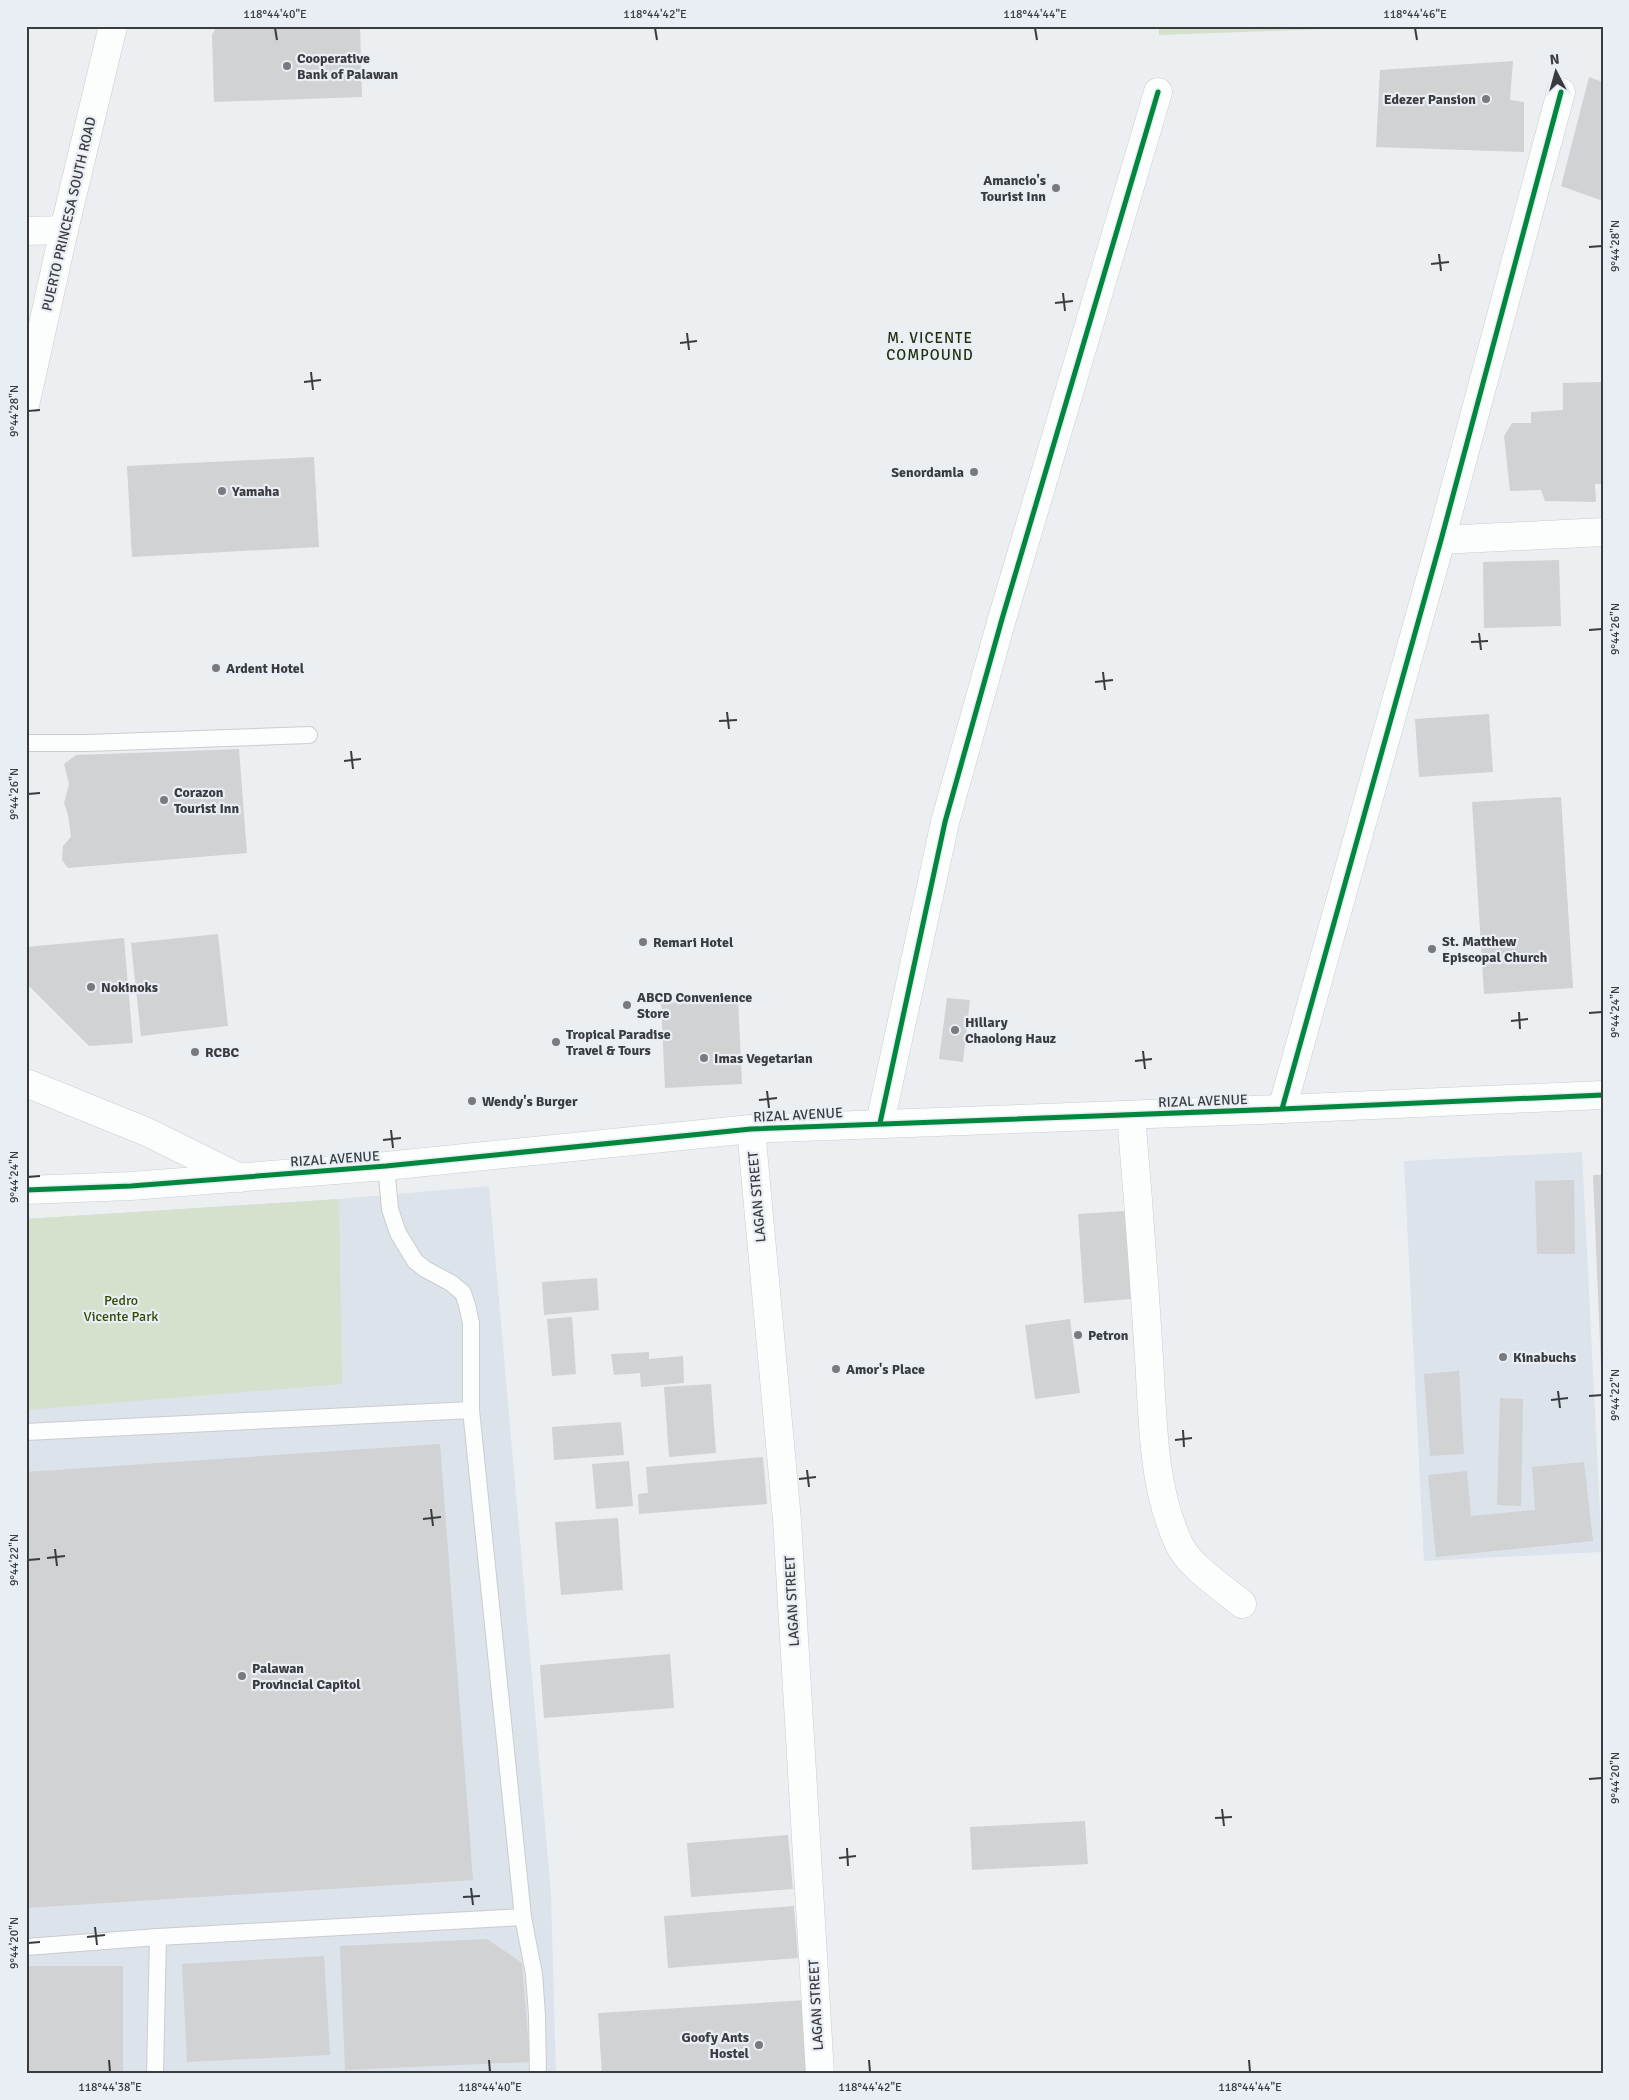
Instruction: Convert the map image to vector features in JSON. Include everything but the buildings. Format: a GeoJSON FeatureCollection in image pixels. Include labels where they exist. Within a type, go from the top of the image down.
{"type":"FeatureCollection","features":[{"type":"Feature","properties":{"kind":"street","name":"PUERTO PRINCESA SOUTH ROAD"},"geometry":{"type":"LineString","coordinates":[[26,401],[64,230],[113,26]]}},
{"type":"Feature","properties":{"kind":"street"},"geometry":{"type":"LineString","coordinates":[[880,1123],[945,822],[1002,619],[1158,92]]}},
{"type":"Feature","properties":{"kind":"street"},"geometry":{"type":"LineString","coordinates":[[1282,1110],[1441,540],[1561,92]]}},
{"type":"Feature","properties":{"kind":"street"},"geometry":{"type":"LineString","coordinates":[[26,231],[64,230]]}},
{"type":"Feature","properties":{"kind":"street"},"geometry":{"type":"LineString","coordinates":[[1441,540],[1603,532]]}},
{"type":"Feature","properties":{"kind":"street"},"geometry":{"type":"LineString","coordinates":[[26,1083],[147,1132],[240,1178]]}},
{"type":"Feature","properties":{"kind":"street","name":"RIZAL AVENUE"},"geometry":{"type":"LineString","coordinates":[[26,1190],[131,1186],[386,1166],[751,1129],[1282,1110],[1603,1094]]}},
{"type":"Feature","properties":{"kind":"street"},"geometry":{"type":"LineString","coordinates":[[1131,1115],[1144,1264],[1145,1320],[1154,1430],[1165,1508],[1179,1546],[1200,1569],[1242,1604]]}},
{"type":"Feature","properties":{"kind":"street","name":"LAGAN STREET"},"geometry":{"type":"LineString","coordinates":[[751,1129],[787,1520],[820,2074]]}},
{"type":"Feature","properties":{"kind":"lane"},"geometry":{"type":"LineString","coordinates":[[26,743],[87,744],[309,735]]}},
{"type":"Feature","properties":{"kind":"lane"},"geometry":{"type":"LineString","coordinates":[[386,1166],[390,1209],[398,1233],[415,1261],[425,1269],[451,1283],[463,1294],[471,1323],[471,1410],[523,1917],[534,1974],[538,2074]]}},
{"type":"Feature","properties":{"kind":"lane"},"geometry":{"type":"LineString","coordinates":[[26,1432],[471,1410]]}},
{"type":"Feature","properties":{"kind":"lane"},"geometry":{"type":"LineString","coordinates":[[26,1947],[158,1937],[523,1917]]}},
{"type":"Feature","properties":{"kind":"lane"},"geometry":{"type":"LineString","coordinates":[[155,2074],[158,1937]]}},
{"type":"Feature","properties":{"kind":"shaded area","name":"Kinabuchs"},"geometry":{"type":"Polygon","coordinates":[[[1582,1152],[1602,1552],[1424,1561],[1404,1161],[1582,1152]]]}},
{"type":"Feature","properties":{"kind":"shaded area"},"geometry":{"type":"Polygon","coordinates":[[[489,1186],[551,1894],[556,2074],[26,2074],[26,1219],[339,1199],[489,1186]]]}},
{"type":"Feature","properties":{"kind":"green space"},"geometry":{"type":"Polygon","coordinates":[[[1159,26],[1416,26],[1159,35],[1159,26]]]}},
{"type":"Feature","properties":{"kind":"green space","name":"Pedro Vicente Park"},"geometry":{"type":"Polygon","coordinates":[[[339,1199],[342,1384],[26,1410],[26,1219],[339,1199]]]}},
{"type":"Feature","properties":{"kind":"cycle path"},"geometry":{"type":"LineString","coordinates":[[880,1123],[945,822],[1002,619],[1158,92]]}},
{"type":"Feature","properties":{"kind":"cycle path"},"geometry":{"type":"LineString","coordinates":[[1282,1109],[1441,540],[1561,92]]}},
{"type":"Feature","properties":{"kind":"cycle path"},"geometry":{"type":"LineString","coordinates":[[26,1190],[131,1186],[386,1166],[751,1129],[1603,1095]]}},
{"type":"Feature","properties":{"kind":"place","name":"Cooperative Bank of Palawan"},"geometry":{"type":"Point","coordinates":[287,66]}},
{"type":"Feature","properties":{"kind":"place","name":"Edezer Pansion"},"geometry":{"type":"Point","coordinates":[1486,99]}},
{"type":"Feature","properties":{"kind":"place","name":"Amancio's Tourist Inn"},"geometry":{"type":"Point","coordinates":[1056,188]}},
{"type":"Feature","properties":{"kind":"place","name":"Senordamla"},"geometry":{"type":"Point","coordinates":[974,472]}},
{"type":"Feature","properties":{"kind":"place","name":"Yamaha"},"geometry":{"type":"Point","coordinates":[222,491]}},
{"type":"Feature","properties":{"kind":"place","name":"Ardent Hotel"},"geometry":{"type":"Point","coordinates":[216,668]}},
{"type":"Feature","properties":{"kind":"place","name":"Corazon Tourist Inn"},"geometry":{"type":"Point","coordinates":[164,800]}},
{"type":"Feature","properties":{"kind":"place","name":"Remari Hotel"},"geometry":{"type":"Point","coordinates":[643,942]}},
{"type":"Feature","properties":{"kind":"place","name":"St. Matthew Episcopal Church"},"geometry":{"type":"Point","coordinates":[1432,949]}},
{"type":"Feature","properties":{"kind":"place","name":"Nokinoks"},"geometry":{"type":"Point","coordinates":[91,987]}},
{"type":"Feature","properties":{"kind":"place","name":"ABCD Convenience Store"},"geometry":{"type":"Point","coordinates":[627,1005]}},
{"type":"Feature","properties":{"kind":"place","name":"Hillary Chaolong Hauz"},"geometry":{"type":"Point","coordinates":[955,1030]}},
{"type":"Feature","properties":{"kind":"place","name":"Tropical Paradise Travel & Tours"},"geometry":{"type":"Point","coordinates":[556,1042]}},
{"type":"Feature","properties":{"kind":"place","name":"RCBC"},"geometry":{"type":"Point","coordinates":[195,1052]}},
{"type":"Feature","properties":{"kind":"place","name":"Imas Vegetarian"},"geometry":{"type":"Point","coordinates":[704,1058]}},
{"type":"Feature","properties":{"kind":"place","name":"Wendy's Burger"},"geometry":{"type":"Point","coordinates":[472,1101]}},
{"type":"Feature","properties":{"kind":"place","name":"Petron"},"geometry":{"type":"Point","coordinates":[1078,1335]}},
{"type":"Feature","properties":{"kind":"place","name":"Kinabuchs"},"geometry":{"type":"Point","coordinates":[1503,1357]}},
{"type":"Feature","properties":{"kind":"place","name":"Amor's Place"},"geometry":{"type":"Point","coordinates":[836,1369]}},
{"type":"Feature","properties":{"kind":"place","name":"Palawan Provincial Capitol"},"geometry":{"type":"Point","coordinates":[242,1676]}},
{"type":"Feature","properties":{"kind":"place","name":"Goofy Ants Hostel"},"geometry":{"type":"Point","coordinates":[759,2045]}},
{"type":"Feature","properties":{"kind":"district","name":"M. VICENTE COMPOUND"},"geometry":{"type":"Point","coordinates":[930,346]}}]}
